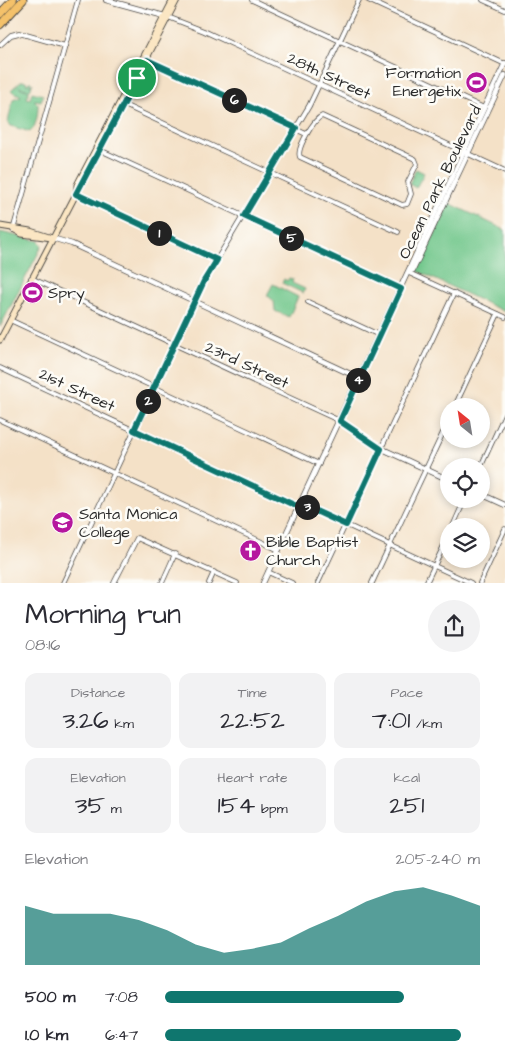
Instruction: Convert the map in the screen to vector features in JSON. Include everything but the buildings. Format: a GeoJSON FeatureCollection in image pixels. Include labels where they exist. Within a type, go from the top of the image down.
{"type":"FeatureCollection","features":[{"type":"Feature","properties":{"kind":"highway"},"geometry":{"type":"LineString","coordinates":[[0,14],[12,0]]}},
{"type":"Feature","properties":{"kind":"highway"},"geometry":{"type":"LineString","coordinates":[[0,25],[23,0]]}},
{"type":"Feature","properties":{"kind":"main road"},"geometry":{"type":"LineString","coordinates":[[0,340],[145,59],[173,0]]}},
{"type":"Feature","properties":{"kind":"main road"},"geometry":{"type":"LineString","coordinates":[[166,17],[177,0]]}},
{"type":"Feature","properties":{"kind":"main road"},"geometry":{"type":"LineString","coordinates":[[0,226],[14,230],[30,231],[52,238]]}},
{"type":"Feature","properties":{"kind":"street"},"geometry":{"type":"LineString","coordinates":[[14,230],[78,0]]}},
{"type":"Feature","properties":{"kind":"street"},"geometry":{"type":"LineString","coordinates":[[106,0],[166,17]]}},
{"type":"Feature","properties":{"kind":"street"},"geometry":{"type":"LineString","coordinates":[[252,0],[484,108]]}},
{"type":"Feature","properties":{"kind":"street"},"geometry":{"type":"LineString","coordinates":[[63,583],[195,302],[217,260],[296,128],[319,85],[359,0]]}},
{"type":"Feature","properties":{"kind":"street"},"geometry":{"type":"LineString","coordinates":[[368,0],[505,64]]}},
{"type":"Feature","properties":{"kind":"street"},"geometry":{"type":"LineString","coordinates":[[483,0],[505,10]]}},
{"type":"Feature","properties":{"kind":"street","name":"28th Street"},"geometry":{"type":"LineString","coordinates":[[166,17],[180,20],[505,172]]}},
{"type":"Feature","properties":{"kind":"street"},"geometry":{"type":"LineString","coordinates":[[0,45],[13,34],[26,34],[65,46]]}},
{"type":"Feature","properties":{"kind":"street"},"geometry":{"type":"LineString","coordinates":[[145,59],[306,134]]}},
{"type":"Feature","properties":{"kind":"street","name":"Ocean Park Boulevard"},"geometry":{"type":"LineString","coordinates":[[466,153],[484,108],[505,64]]}},
{"type":"Feature","properties":{"kind":"street","name":"Ocean Park Boulevard"},"geometry":{"type":"LineString","coordinates":[[264,583],[409,272],[420,243],[505,75]]}},
{"type":"Feature","properties":{"kind":"street"},"geometry":{"type":"LineString","coordinates":[[122,104],[398,232]]}},
{"type":"Feature","properties":{"kind":"street"},"geometry":{"type":"LineString","coordinates":[[322,116],[415,159],[417,164],[408,182],[411,194],[407,204],[402,205],[350,181],[345,176],[303,159],[298,154],[306,134],[311,130],[317,119],[322,116]]}},
{"type":"Feature","properties":{"kind":"street"},"geometry":{"type":"LineString","coordinates":[[98,150],[401,289]]}},
{"type":"Feature","properties":{"kind":"street"},"geometry":{"type":"LineString","coordinates":[[76,194],[217,260]]}},
{"type":"Feature","properties":{"kind":"street"},"geometry":{"type":"LineString","coordinates":[[52,238],[66,242],[359,378]]}},
{"type":"Feature","properties":{"kind":"street"},"geometry":{"type":"LineString","coordinates":[[409,272],[505,317]]}},
{"type":"Feature","properties":{"kind":"street","name":"23rd Street"},"geometry":{"type":"LineString","coordinates":[[31,278],[340,421],[381,449],[440,476]]}},
{"type":"Feature","properties":{"kind":"street"},"geometry":{"type":"LineString","coordinates":[[318,583],[454,293]]}},
{"type":"Feature","properties":{"kind":"street"},"geometry":{"type":"LineString","coordinates":[[308,302],[379,335]]}},
{"type":"Feature","properties":{"kind":"street"},"geometry":{"type":"LineString","coordinates":[[459,398],[498,314]]}},
{"type":"Feature","properties":{"kind":"street"},"geometry":{"type":"LineString","coordinates":[[10,320],[319,464]]}},
{"type":"Feature","properties":{"kind":"street","name":"21st Street"},"geometry":{"type":"LineString","coordinates":[[0,368],[299,506],[306,506],[471,583]]}},
{"type":"Feature","properties":{"kind":"street"},"geometry":{"type":"LineString","coordinates":[[485,458],[505,414]]}},
{"type":"Feature","properties":{"kind":"street"},"geometry":{"type":"LineString","coordinates":[[0,420],[279,550]]}},
{"type":"Feature","properties":{"kind":"street"},"geometry":{"type":"LineString","coordinates":[[372,583],[440,440]]}},
{"type":"Feature","properties":{"kind":"street"},"geometry":{"type":"LineString","coordinates":[[490,499],[505,506]]}},
{"type":"Feature","properties":{"kind":"street"},"geometry":{"type":"LineString","coordinates":[[480,583],[505,529]]}},
{"type":"Feature","properties":{"kind":"street"},"geometry":{"type":"LineString","coordinates":[[114,583],[136,538],[237,583]]}},
{"type":"Feature","properties":{"kind":"street"},"geometry":{"type":"LineString","coordinates":[[162,583],[175,554]]}},
{"type":"Feature","properties":{"kind":"street"},"geometry":{"type":"LineString","coordinates":[[426,583],[440,554]]}},
{"type":"Feature","properties":{"kind":"street"},"geometry":{"type":"LineString","coordinates":[[210,583],[214,572]]}},
{"type":"Feature","properties":{"kind":"street"},"geometry":{"type":"LineString","coordinates":[[268,572],[292,583]]}},
{"type":"Feature","properties":{"kind":"green space"},"geometry":{"type":"Polygon","coordinates":[[[21,81],[26,81],[27,85],[31,82],[30,86],[33,83],[30,90],[19,87],[29,91],[27,98],[30,99],[32,92],[43,95],[41,101],[34,100],[38,104],[36,123],[30,132],[11,126],[8,122],[13,99],[21,96],[11,90],[21,81]]]}},
{"type":"Feature","properties":{"kind":"green space"},"geometry":{"type":"Polygon","coordinates":[[[416,169],[424,173],[416,188],[409,184],[416,169]]]}},
{"type":"Feature","properties":{"kind":"green space"},"geometry":{"type":"Polygon","coordinates":[[[449,203],[505,230],[505,312],[417,271],[449,203]]]}},
{"type":"Feature","properties":{"kind":"green space"},"geometry":{"type":"Polygon","coordinates":[[[0,232],[39,241],[42,246],[0,327],[0,232]]]}},
{"type":"Feature","properties":{"kind":"green space"},"geometry":{"type":"Polygon","coordinates":[[[289,278],[293,279],[292,283],[305,289],[303,293],[282,283],[284,279],[287,281],[289,278]]]}},
{"type":"Feature","properties":{"kind":"green space"},"geometry":{"type":"Polygon","coordinates":[[[273,284],[298,297],[289,317],[275,311],[274,301],[267,295],[273,284]]]}},
{"type":"Feature","properties":{"kind":"place","name":"Formation Energetix"},"geometry":{"type":"Point","coordinates":[477,82]}},
{"type":"Feature","properties":{"kind":"place","name":"Spry"},"geometry":{"type":"Point","coordinates":[32,293]}},
{"type":"Feature","properties":{"kind":"place","name":"Santa Monica College"},"geometry":{"type":"Point","coordinates":[63,523]}},
{"type":"Feature","properties":{"kind":"place","name":"Bible Baptist Church"},"geometry":{"type":"Point","coordinates":[250,551]}},
{"type":"Feature","properties":{"kind":"route"},"geometry":{"type":"LineString","coordinates":[[147,60],[296,128],[244,216],[401,289],[340,421],[381,449],[346,525],[305,506],[294,505],[134,430],[204,281],[217,260],[76,194],[137,78],[147,60]]}}]}
